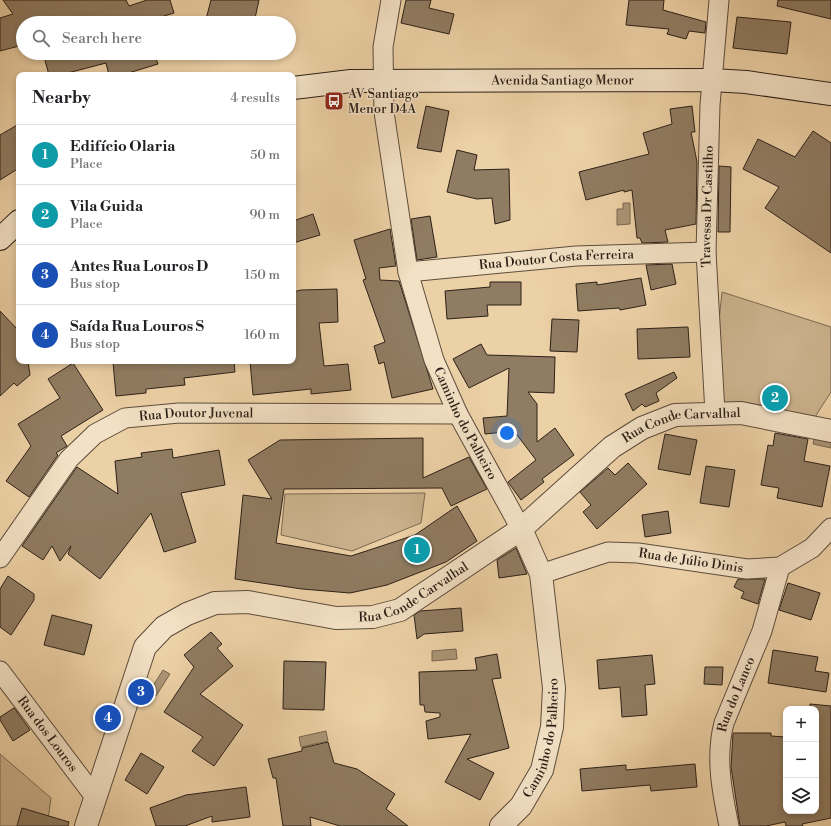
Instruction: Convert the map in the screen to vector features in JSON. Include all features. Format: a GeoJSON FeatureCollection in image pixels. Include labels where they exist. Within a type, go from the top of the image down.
{"type":"FeatureCollection","features":[{"type":"Feature","properties":{"kind":"street","name":"Caminho do Palheiro"},"geometry":{"type":"LineString","coordinates":[[391,0],[383,47],[384,112],[408,272],[434,360],[458,414],[521,529],[541,574],[554,688],[552,727],[542,770],[520,806],[501,826]]}},
{"type":"Feature","properties":{"kind":"street","name":"Travessa Dr Castilho"},"geometry":{"type":"LineString","coordinates":[[715,413],[706,252],[712,80],[719,0]]}},
{"type":"Feature","properties":{"kind":"street","name":"Avenida Santiago Menor"},"geometry":{"type":"LineString","coordinates":[[296,88],[351,81],[712,80],[746,82],[831,94]]}},
{"type":"Feature","properties":{"kind":"street"},"geometry":{"type":"LineString","coordinates":[[0,239],[16,224]]}},
{"type":"Feature","properties":{"kind":"street","name":"Rua Doutor Costa Ferreira"},"geometry":{"type":"LineString","coordinates":[[408,272],[576,256],[706,252]]}},
{"type":"Feature","properties":{"kind":"street","name":"Rua Doutor Juvenal"},"geometry":{"type":"LineString","coordinates":[[0,558],[68,459],[95,434],[125,418],[179,413],[458,414]]}},
{"type":"Feature","properties":{"kind":"street","name":"Rua Conde Carvalhal"},"geometry":{"type":"LineString","coordinates":[[86,826],[145,647],[164,628],[187,614],[215,603],[248,602],[336,618],[373,617],[400,610],[521,529],[612,447],[642,428],[675,415],[741,413],[831,431]]}},
{"type":"Feature","properties":{"kind":"street","name":"Rua de Júlio Dinis"},"geometry":{"type":"LineString","coordinates":[[541,574],[608,552],[638,553],[747,569],[780,567],[812,548],[831,528]]}},
{"type":"Feature","properties":{"kind":"street","name":"Rua do Lanco"},"geometry":{"type":"LineString","coordinates":[[729,826],[719,763],[720,738],[724,723],[762,632],[780,567]]}},
{"type":"Feature","properties":{"kind":"street","name":"Rua dos Louros"},"geometry":{"type":"LineString","coordinates":[[0,671],[95,796]]}},
{"type":"Feature","properties":{"kind":"shaded area"},"geometry":{"type":"Polygon","coordinates":[[[623,203],[630,203],[630,224],[617,225],[617,209],[623,209],[623,203]]]}},
{"type":"Feature","properties":{"kind":"shaded area"},"geometry":{"type":"Polygon","coordinates":[[[722,292],[831,327],[831,392],[813,420],[719,409],[717,340],[722,292]]]}},
{"type":"Feature","properties":{"kind":"shaded area"},"geometry":{"type":"Polygon","coordinates":[[[815,435],[831,438],[831,448],[813,444],[815,435]]]}},
{"type":"Feature","properties":{"kind":"shaded area"},"geometry":{"type":"Polygon","coordinates":[[[425,493],[421,523],[352,551],[281,535],[285,494],[425,493]]]}},
{"type":"Feature","properties":{"kind":"shaded area"},"geometry":{"type":"Polygon","coordinates":[[[456,649],[457,659],[432,661],[432,651],[456,649]]]}},
{"type":"Feature","properties":{"kind":"shaded area"},"geometry":{"type":"Polygon","coordinates":[[[163,670],[170,674],[156,696],[149,692],[163,670]]]}},
{"type":"Feature","properties":{"kind":"shaded area"},"geometry":{"type":"Polygon","coordinates":[[[326,731],[328,741],[301,747],[299,737],[326,731]]]}},
{"type":"Feature","properties":{"kind":"shaded area"},"geometry":{"type":"Polygon","coordinates":[[[0,754],[51,798],[47,826],[0,826],[0,754]]]}},
{"type":"Feature","properties":{"kind":"building"},"geometry":{"type":"Polygon","coordinates":[[[3,0],[126,0],[129,6],[147,0],[170,0],[174,13],[164,16],[16,16],[16,47],[0,51],[0,18],[13,14],[3,0]]]}},
{"type":"Feature","properties":{"kind":"building"},"geometry":{"type":"Polygon","coordinates":[[[211,0],[259,0],[256,16],[207,16],[211,0]]]}},
{"type":"Feature","properties":{"kind":"building"},"geometry":{"type":"Polygon","coordinates":[[[406,0],[431,0],[429,8],[454,14],[449,34],[401,23],[406,0]]]}},
{"type":"Feature","properties":{"kind":"building"},"geometry":{"type":"Polygon","coordinates":[[[629,0],[664,0],[663,10],[706,22],[705,33],[689,31],[686,39],[667,34],[669,29],[626,25],[629,0]]]}},
{"type":"Feature","properties":{"kind":"building"},"geometry":{"type":"Polygon","coordinates":[[[778,0],[831,0],[831,19],[777,6],[778,0]]]}},
{"type":"Feature","properties":{"kind":"building"},"geometry":{"type":"Polygon","coordinates":[[[737,17],[791,22],[787,54],[733,48],[737,17]]]}},
{"type":"Feature","properties":{"kind":"building"},"geometry":{"type":"Polygon","coordinates":[[[45,60],[157,60],[158,64],[132,72],[108,72],[106,63],[72,72],[48,72],[45,60]]]}},
{"type":"Feature","properties":{"kind":"building"},"geometry":{"type":"Polygon","coordinates":[[[426,106],[449,111],[441,152],[417,148],[426,106]]]}},
{"type":"Feature","properties":{"kind":"building"},"geometry":{"type":"Polygon","coordinates":[[[692,106],[695,132],[691,132],[697,162],[696,224],[665,230],[668,242],[642,243],[640,238],[637,238],[632,190],[624,192],[624,190],[586,200],[579,172],[649,154],[643,133],[672,124],[670,109],[692,106]]]}},
{"type":"Feature","properties":{"kind":"building"},"geometry":{"type":"Polygon","coordinates":[[[16,126],[16,170],[0,180],[0,135],[16,126]]]}},
{"type":"Feature","properties":{"kind":"building"},"geometry":{"type":"Polygon","coordinates":[[[813,131],[831,143],[831,253],[765,208],[779,187],[743,169],[758,139],[795,157],[813,131]]]}},
{"type":"Feature","properties":{"kind":"building"},"geometry":{"type":"Polygon","coordinates":[[[457,150],[477,155],[474,170],[509,169],[510,220],[495,224],[492,198],[477,199],[447,192],[457,150]]]}},
{"type":"Feature","properties":{"kind":"building"},"geometry":{"type":"Polygon","coordinates":[[[719,166],[731,167],[730,232],[718,232],[719,166]]]}},
{"type":"Feature","properties":{"kind":"building"},"geometry":{"type":"Polygon","coordinates":[[[313,214],[320,235],[296,242],[296,220],[313,214]]]}},
{"type":"Feature","properties":{"kind":"building"},"geometry":{"type":"Polygon","coordinates":[[[430,216],[437,257],[417,260],[411,219],[430,216]]]}},
{"type":"Feature","properties":{"kind":"building"},"geometry":{"type":"Polygon","coordinates":[[[390,229],[396,266],[379,268],[380,280],[399,281],[433,389],[392,398],[384,362],[379,364],[374,346],[385,342],[363,280],[366,279],[354,240],[390,229]]]}},
{"type":"Feature","properties":{"kind":"building"},"geometry":{"type":"Polygon","coordinates":[[[672,264],[676,284],[651,290],[646,265],[672,264]]]}},
{"type":"Feature","properties":{"kind":"building"},"geometry":{"type":"Polygon","coordinates":[[[641,278],[646,305],[620,310],[619,308],[578,311],[576,284],[597,282],[597,285],[641,278]]]}},
{"type":"Feature","properties":{"kind":"building"},"geometry":{"type":"Polygon","coordinates":[[[490,282],[521,282],[521,305],[487,305],[488,316],[447,319],[445,291],[490,287],[490,282]]]}},
{"type":"Feature","properties":{"kind":"building"},"geometry":{"type":"Polygon","coordinates":[[[337,289],[338,322],[319,323],[324,366],[348,364],[351,390],[311,394],[311,389],[253,395],[250,364],[296,364],[296,291],[337,289]]]}},
{"type":"Feature","properties":{"kind":"building"},"geometry":{"type":"Polygon","coordinates":[[[0,311],[16,328],[16,364],[28,364],[30,375],[17,386],[14,383],[0,396],[0,311]]]}},
{"type":"Feature","properties":{"kind":"building"},"geometry":{"type":"Polygon","coordinates":[[[552,319],[579,320],[577,352],[550,351],[552,319]]]}},
{"type":"Feature","properties":{"kind":"building"},"geometry":{"type":"Polygon","coordinates":[[[688,327],[690,357],[638,359],[637,329],[688,327]]]}},
{"type":"Feature","properties":{"kind":"building"},"geometry":{"type":"Polygon","coordinates":[[[481,344],[487,355],[555,357],[554,393],[528,392],[537,404],[537,442],[555,428],[574,455],[542,479],[544,482],[521,500],[508,482],[536,460],[514,431],[485,434],[483,418],[507,416],[509,368],[469,388],[453,359],[481,344]]]}},
{"type":"Feature","properties":{"kind":"building"},"geometry":{"type":"Polygon","coordinates":[[[74,364],[103,410],[61,436],[67,446],[56,453],[58,455],[29,497],[6,481],[31,446],[18,424],[60,398],[48,379],[74,364]]]}},
{"type":"Feature","properties":{"kind":"building"},"geometry":{"type":"Polygon","coordinates":[[[113,364],[234,364],[235,372],[184,378],[185,385],[146,389],[146,393],[116,396],[113,364]]]}},
{"type":"Feature","properties":{"kind":"building"},"geometry":{"type":"Polygon","coordinates":[[[674,372],[677,378],[656,393],[659,401],[645,407],[642,404],[633,411],[625,394],[674,372]]]}},
{"type":"Feature","properties":{"kind":"building"},"geometry":{"type":"Polygon","coordinates":[[[775,433],[808,439],[804,461],[830,466],[822,507],[777,498],[779,488],[761,485],[768,445],[773,446],[775,433]]]}},
{"type":"Feature","properties":{"kind":"building"},"geometry":{"type":"Polygon","coordinates":[[[665,434],[697,440],[690,475],[658,469],[665,434]]]}},
{"type":"Feature","properties":{"kind":"building"},"geometry":{"type":"Polygon","coordinates":[[[423,438],[423,478],[469,457],[487,489],[451,506],[442,488],[284,489],[276,543],[351,556],[415,535],[457,506],[477,541],[446,562],[387,585],[350,593],[302,589],[235,579],[243,495],[272,499],[248,460],[280,440],[423,438]]]}},
{"type":"Feature","properties":{"kind":"building"},"geometry":{"type":"Polygon","coordinates":[[[172,449],[173,458],[219,450],[225,485],[181,493],[196,542],[164,552],[151,513],[100,579],[68,554],[71,546],[60,561],[52,546],[43,560],[22,546],[77,467],[118,494],[115,461],[142,457],[141,453],[172,449]]]}},
{"type":"Feature","properties":{"kind":"building"},"geometry":{"type":"Polygon","coordinates":[[[628,463],[647,484],[597,529],[583,512],[591,505],[580,492],[608,468],[615,475],[628,463]]]}},
{"type":"Feature","properties":{"kind":"building"},"geometry":{"type":"Polygon","coordinates":[[[706,466],[735,470],[729,507],[700,503],[706,466]]]}},
{"type":"Feature","properties":{"kind":"building"},"geometry":{"type":"Polygon","coordinates":[[[668,511],[671,533],[645,537],[642,515],[668,511]]]}},
{"type":"Feature","properties":{"kind":"building"},"geometry":{"type":"Polygon","coordinates":[[[516,548],[527,574],[499,578],[497,560],[516,548]]]}},
{"type":"Feature","properties":{"kind":"building"},"geometry":{"type":"Polygon","coordinates":[[[8,576],[34,594],[34,600],[11,635],[0,627],[0,589],[8,576]]]}},
{"type":"Feature","properties":{"kind":"building"},"geometry":{"type":"Polygon","coordinates":[[[738,579],[765,579],[758,604],[741,598],[744,592],[734,587],[738,579]]]}},
{"type":"Feature","properties":{"kind":"building"},"geometry":{"type":"Polygon","coordinates":[[[788,583],[820,593],[811,620],[779,610],[788,583]]]}},
{"type":"Feature","properties":{"kind":"building"},"geometry":{"type":"Polygon","coordinates":[[[461,608],[463,631],[424,634],[417,639],[414,615],[420,611],[461,608]]]}},
{"type":"Feature","properties":{"kind":"building"},"geometry":{"type":"Polygon","coordinates":[[[52,615],[92,625],[84,655],[44,645],[52,615]]]}},
{"type":"Feature","properties":{"kind":"building"},"geometry":{"type":"Polygon","coordinates":[[[211,632],[222,644],[217,648],[233,666],[200,694],[243,725],[214,766],[192,751],[203,737],[164,712],[194,667],[184,655],[211,632]]]}},
{"type":"Feature","properties":{"kind":"building"},"geometry":{"type":"Polygon","coordinates":[[[773,650],[818,657],[815,671],[829,673],[826,692],[768,683],[773,650]]]}},
{"type":"Feature","properties":{"kind":"building"},"geometry":{"type":"Polygon","coordinates":[[[497,654],[501,678],[492,679],[509,748],[467,759],[494,773],[480,800],[445,782],[471,734],[428,739],[426,721],[440,717],[440,713],[425,712],[424,705],[420,705],[419,672],[477,670],[475,658],[497,654]]]}},
{"type":"Feature","properties":{"kind":"building"},"geometry":{"type":"Polygon","coordinates":[[[652,655],[655,684],[645,685],[647,715],[622,717],[620,687],[599,689],[597,660],[652,655]]]}},
{"type":"Feature","properties":{"kind":"building"},"geometry":{"type":"Polygon","coordinates":[[[284,661],[326,662],[324,710],[283,709],[284,661]]]}},
{"type":"Feature","properties":{"kind":"building"},"geometry":{"type":"Polygon","coordinates":[[[705,667],[723,667],[722,685],[704,684],[705,667]]]}},
{"type":"Feature","properties":{"kind":"building"},"geometry":{"type":"Polygon","coordinates":[[[810,704],[831,706],[831,818],[802,824],[803,826],[786,826],[785,822],[766,826],[740,826],[731,767],[733,733],[771,733],[771,736],[783,737],[783,814],[819,814],[819,706],[810,706],[810,704]]]}},
{"type":"Feature","properties":{"kind":"building"},"geometry":{"type":"Polygon","coordinates":[[[14,708],[30,730],[13,741],[0,720],[0,717],[14,708]]]}},
{"type":"Feature","properties":{"kind":"building"},"geometry":{"type":"Polygon","coordinates":[[[328,742],[334,763],[357,769],[395,794],[386,809],[408,826],[340,826],[310,817],[311,826],[283,826],[276,778],[273,778],[268,759],[302,751],[302,748],[328,742]]]}},
{"type":"Feature","properties":{"kind":"building"},"geometry":{"type":"Polygon","coordinates":[[[141,753],[164,767],[147,794],[125,780],[141,753]]]}},
{"type":"Feature","properties":{"kind":"building"},"geometry":{"type":"Polygon","coordinates":[[[695,764],[697,787],[651,791],[650,785],[582,791],[580,769],[626,765],[626,770],[695,764]]]}},
{"type":"Feature","properties":{"kind":"building"},"geometry":{"type":"Polygon","coordinates":[[[246,787],[250,817],[212,822],[212,816],[185,826],[156,826],[150,808],[186,795],[246,787]]]}},
{"type":"Feature","properties":{"kind":"building"},"geometry":{"type":"Polygon","coordinates":[[[22,808],[69,822],[68,826],[17,826],[22,808]]]}},
{"type":"Feature","properties":{"kind":"place","name":"AV Santiago Menor D4A"},"geometry":{"type":"Point","coordinates":[334,101]}},
{"type":"Feature","properties":{"kind":"place","name":"Vila Guida"},"geometry":{"type":"Point","coordinates":[775,398]}},
{"type":"Feature","properties":{"kind":"place","name":"Edifício Olaria"},"geometry":{"type":"Point","coordinates":[417,550]}},
{"type":"Feature","properties":{"kind":"place","name":"Antes Rua Louros D"},"geometry":{"type":"Point","coordinates":[141,692]}},
{"type":"Feature","properties":{"kind":"place","name":"Saída Rua Louros S"},"geometry":{"type":"Point","coordinates":[108,718]}}]}
